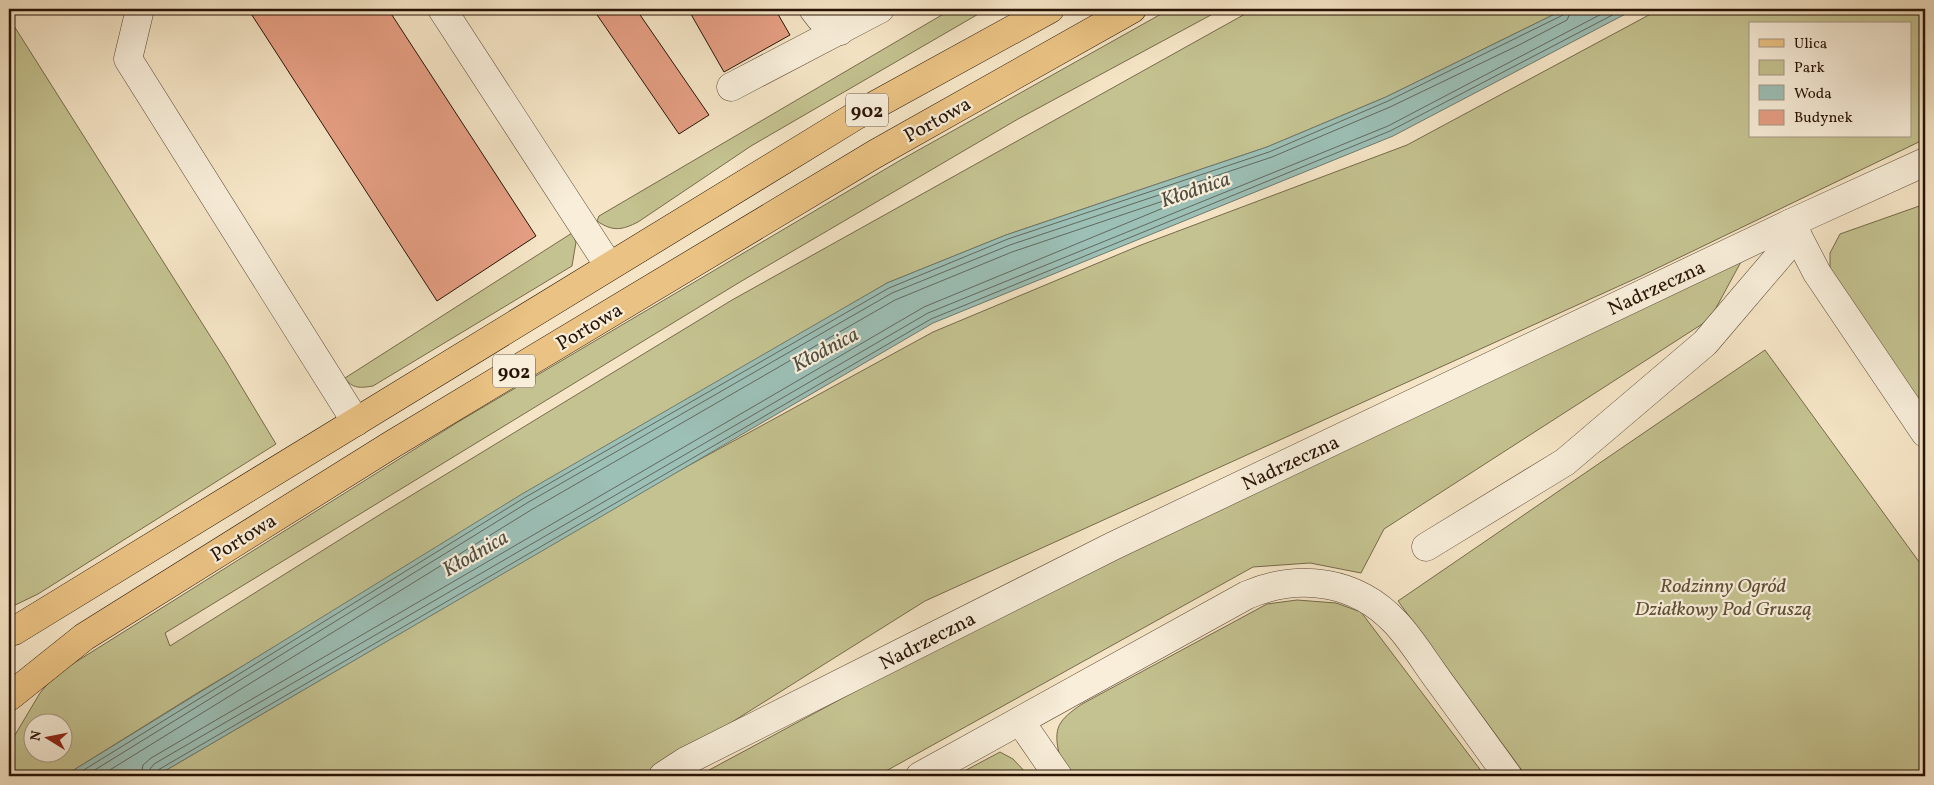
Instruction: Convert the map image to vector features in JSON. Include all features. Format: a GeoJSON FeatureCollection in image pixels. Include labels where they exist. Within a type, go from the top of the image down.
{"type":"FeatureCollection","features":[{"type":"Feature","properties":{"kind":"main road","name":"Portowa"},"geometry":{"type":"LineString","coordinates":[[9,632],[31,621],[857,115],[1050,9]]}},
{"type":"Feature","properties":{"kind":"main road","name":"Portowa"},"geometry":{"type":"LineString","coordinates":[[9,696],[84,637],[391,445],[875,154],[1132,9]]}},
{"type":"Feature","properties":{"kind":"street"},"geometry":{"type":"LineString","coordinates":[[140,9],[128,59],[356,422]]}},
{"type":"Feature","properties":{"kind":"street"},"geometry":{"type":"LineString","coordinates":[[442,9],[610,266]]}},
{"type":"Feature","properties":{"kind":"street"},"geometry":{"type":"LineString","coordinates":[[813,9],[820,18],[840,31]]}},
{"type":"Feature","properties":{"kind":"street"},"geometry":{"type":"LineString","coordinates":[[731,87],[880,9]]}},
{"type":"Feature","properties":{"kind":"street","name":"Nadrzeczna"},"geometry":{"type":"LineString","coordinates":[[663,776],[686,761],[1113,546],[1794,229],[1925,162]]}},
{"type":"Feature","properties":{"kind":"street"},"geometry":{"type":"LineString","coordinates":[[1426,547],[1565,462],[1704,343],[1794,229],[1817,273],[1925,433]]}},
{"type":"Feature","properties":{"kind":"street"},"geometry":{"type":"LineString","coordinates":[[920,776],[1247,595],[1264,588],[1296,582],[1323,583],[1350,590],[1373,602],[1397,623],[1508,776]]}},
{"type":"Feature","properties":{"kind":"street"},"geometry":{"type":"LineString","coordinates":[[1020,721],[1058,776]]}},
{"type":"Feature","properties":{"kind":"green space"},"geometry":{"type":"Polygon","coordinates":[[[952,9],[987,9],[751,146],[638,222],[618,229],[608,227],[597,221],[599,216],[952,9]]]}},
{"type":"Feature","properties":{"kind":"green space"},"geometry":{"type":"Polygon","coordinates":[[[1170,9],[1222,9],[1018,119],[740,282],[165,633],[170,646],[384,512],[732,300],[1254,9],[1565,9],[1386,97],[1267,147],[1006,235],[887,283],[199,692],[64,776],[9,776],[9,745],[22,723],[22,762],[72,762],[72,712],[29,712],[40,693],[55,675],[458,422],[899,161],[1170,9]]]}},
{"type":"Feature","properties":{"kind":"green space"},"geometry":{"type":"Polygon","coordinates":[[[1660,9],[1925,9],[1925,139],[1639,277],[925,601],[646,776],[156,776],[653,485],[933,332],[1141,245],[1407,145],[1660,9]]]}},
{"type":"Feature","properties":{"kind":"green space"},"geometry":{"type":"Polygon","coordinates":[[[9,18],[226,361],[276,444],[38,594],[9,608],[9,18]]]}},
{"type":"Feature","properties":{"kind":"green space"},"geometry":{"type":"Polygon","coordinates":[[[1925,204],[1925,415],[1830,272],[1830,253],[1840,234],[1925,204]]]}},
{"type":"Feature","properties":{"kind":"green space"},"geometry":{"type":"Polygon","coordinates":[[[572,233],[576,242],[572,266],[373,386],[357,387],[345,378],[572,233]]]}},
{"type":"Feature","properties":{"kind":"green space"},"geometry":{"type":"Polygon","coordinates":[[[1742,260],[1710,319],[1384,529],[1361,573],[1310,563],[1253,567],[877,776],[698,776],[1008,609],[1742,260]]]}},
{"type":"Feature","properties":{"kind":"green space","name":"Rodzinny Ogród Działkowy Pod Gruszą"},"geometry":{"type":"Polygon","coordinates":[[[1765,350],[1925,570],[1925,776],[1526,776],[1398,601],[1765,350]]]}},
{"type":"Feature","properties":{"kind":"green space"},"geometry":{"type":"Polygon","coordinates":[[[1297,600],[1336,603],[1361,612],[1485,776],[1031,776],[1060,757],[1057,738],[1059,725],[1082,704],[1267,604],[1297,600]]]}},
{"type":"Feature","properties":{"kind":"green space"},"geometry":{"type":"Polygon","coordinates":[[[1000,752],[1013,759],[1029,776],[955,776],[1000,752]]]}},
{"type":"Feature","properties":{"kind":"water","name":"Kłodnica"},"geometry":{"type":"Polygon","coordinates":[[[1565,9],[1635,9],[1393,136],[933,323],[156,776],[64,776],[522,494],[887,283],[1006,235],[1267,147],[1386,97],[1565,9]]]}},
{"type":"Feature","properties":{"kind":"building"},"geometry":{"type":"Polygon","coordinates":[[[248,9],[388,9],[536,236],[437,301],[248,9]]]}},
{"type":"Feature","properties":{"kind":"building"},"geometry":{"type":"Polygon","coordinates":[[[593,9],[636,9],[709,115],[679,134],[593,9]]]}},
{"type":"Feature","properties":{"kind":"building"},"geometry":{"type":"Polygon","coordinates":[[[688,9],[775,9],[790,35],[724,72],[688,9]]]}}]}
